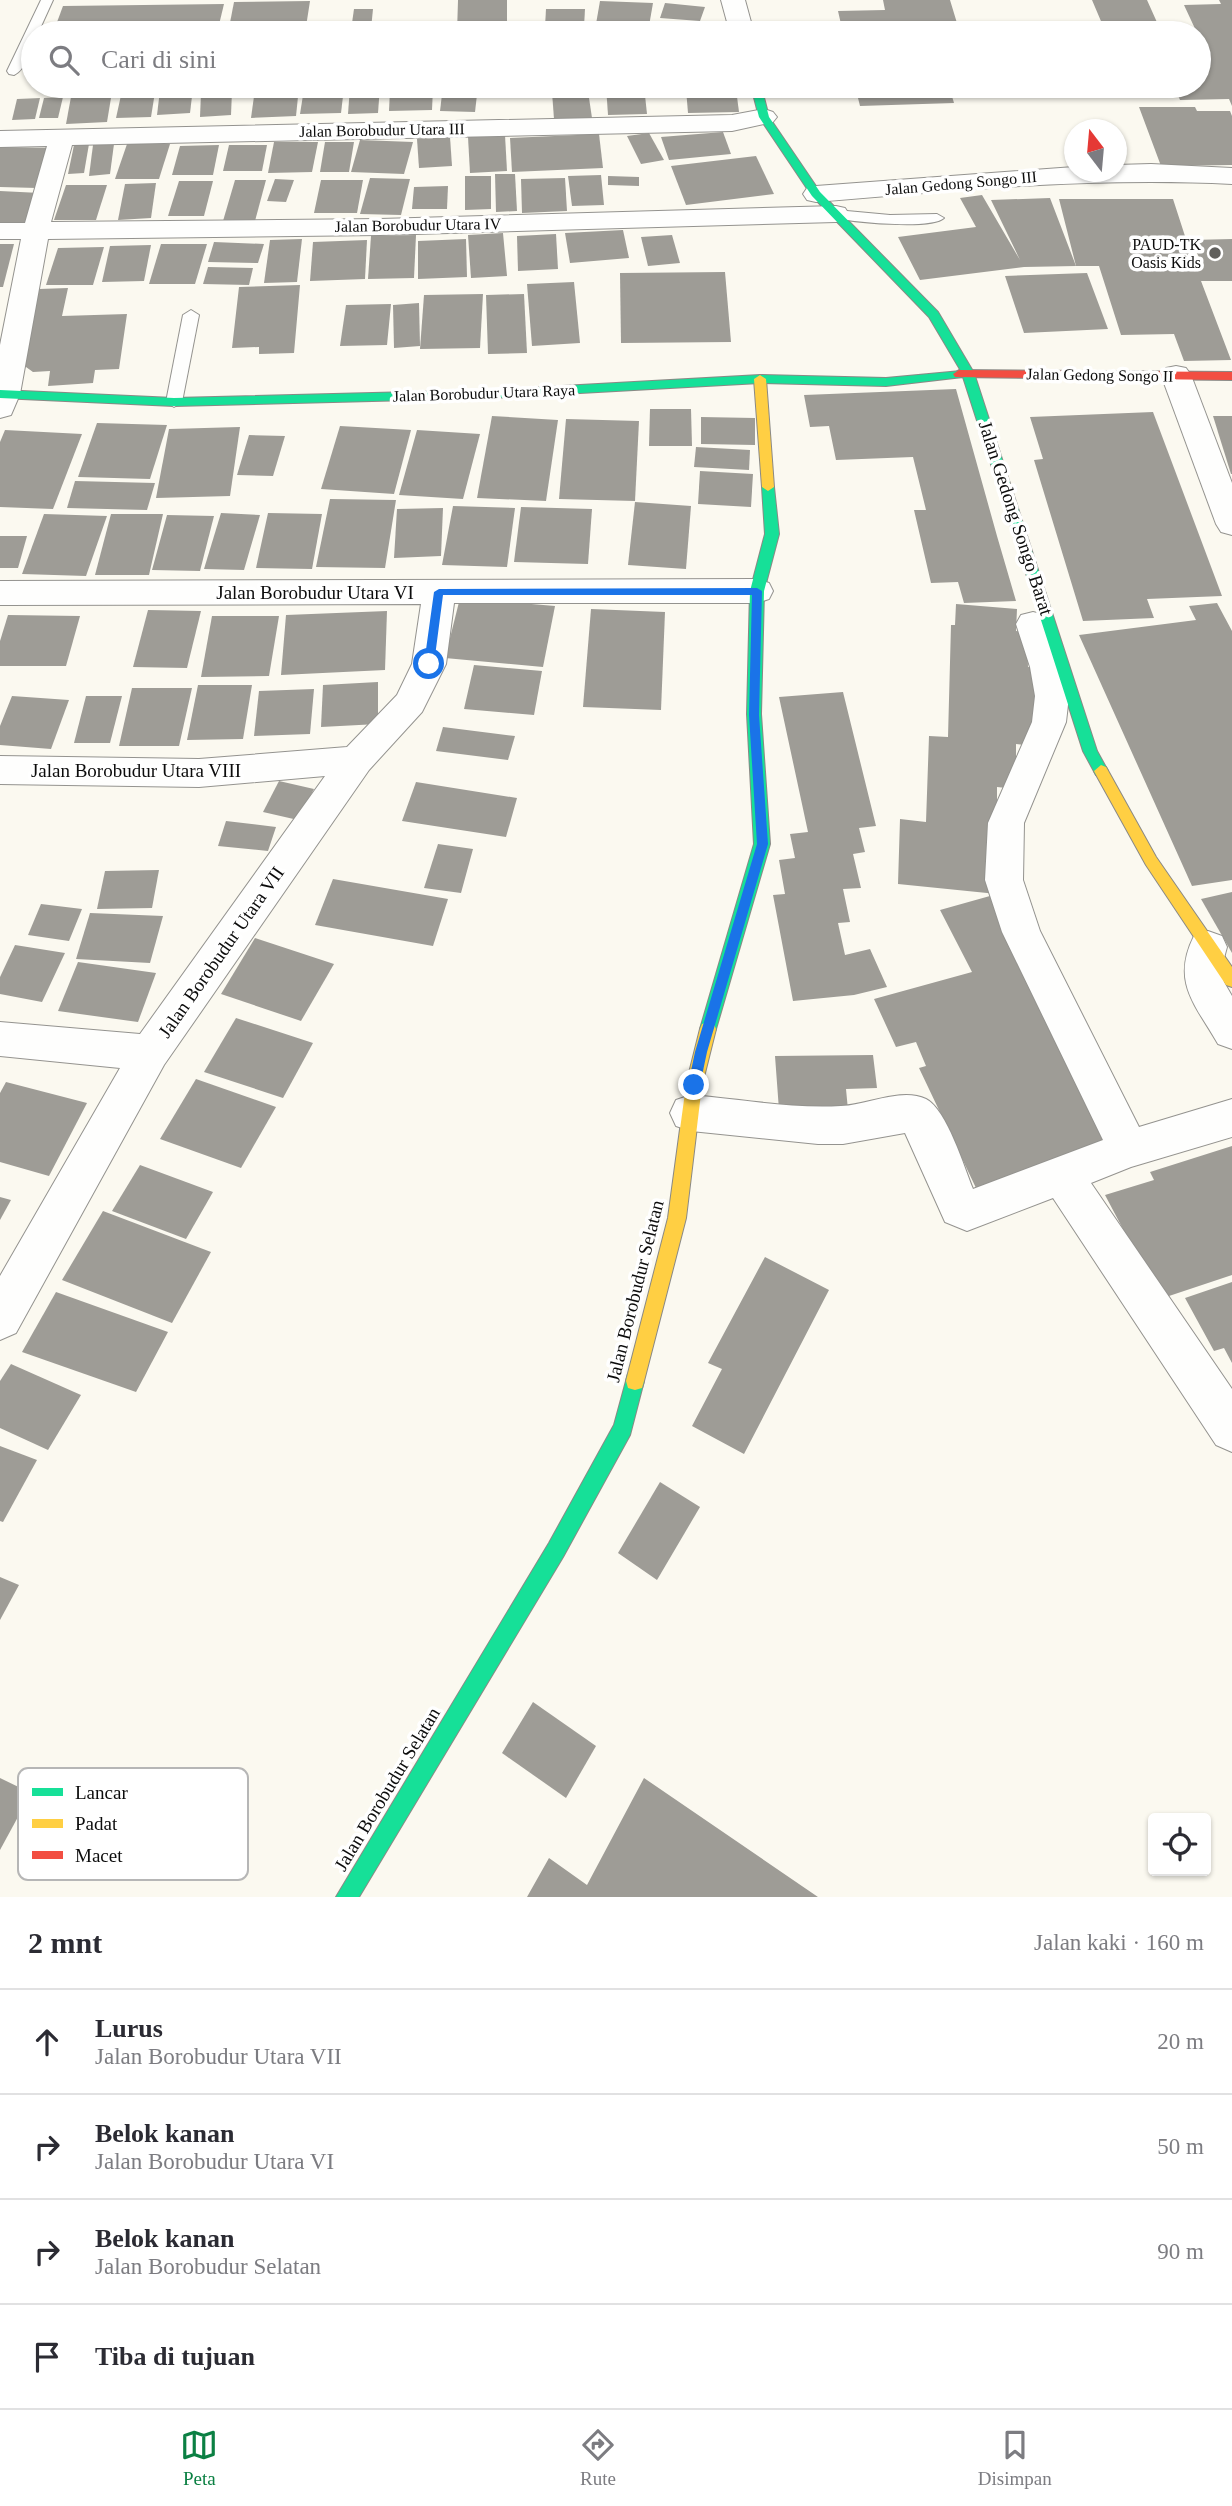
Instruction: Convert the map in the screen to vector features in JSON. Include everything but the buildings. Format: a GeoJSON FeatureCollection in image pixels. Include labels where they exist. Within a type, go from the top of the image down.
{"type":"FeatureCollection","features":[{"type":"Feature","properties":{"kind":"street"},"geometry":{"type":"LineString","coordinates":[[733,0],[739,21]]}},
{"type":"Feature","properties":{"kind":"street","name":"Jalan Gedong Songo Barat"},"geometry":{"type":"LineString","coordinates":[[759,98],[764,117],[816,194],[934,315],[968,373],[1090,751],[1152,861],[1232,980]]}},
{"type":"Feature","properties":{"kind":"street","name":"Jalan Borobudur Utara III"},"geometry":{"type":"LineString","coordinates":[[0,139],[732,123],[764,117]]}},
{"type":"Feature","properties":{"kind":"street"},"geometry":{"type":"LineString","coordinates":[[2,399],[36,230],[62,136]]}},
{"type":"Feature","properties":{"kind":"street","name":"Jalan Gedong Songo III"},"geometry":{"type":"LineString","coordinates":[[816,194],[1037,176],[1151,172],[1232,176]]}},
{"type":"Feature","properties":{"kind":"street","name":"Jalan Borobudur Utara IV"},"geometry":{"type":"LineString","coordinates":[[0,231],[380,227],[836,214]]}},
{"type":"Feature","properties":{"kind":"street","name":"Jalan Gedong Songo II"},"geometry":{"type":"LineString","coordinates":[[968,373],[1232,376]]}},
{"type":"Feature","properties":{"kind":"street","name":"Jalan Borobudur Utara Raya"},"geometry":{"type":"LineString","coordinates":[[2,399],[174,402],[491,394],[760,379],[886,382],[968,373]]}},
{"type":"Feature","properties":{"kind":"street"},"geometry":{"type":"LineString","coordinates":[[1176,375],[1232,524]]}},
{"type":"Feature","properties":{"kind":"street","name":"Jalan Borobudur Selatan"},"geometry":{"type":"LineString","coordinates":[[346,1897],[556,1550],[623,1427],[677,1218],[701,1052],[762,844],[754,715],[757,591],[772,534],[760,379]]}},
{"type":"Feature","properties":{"kind":"street"},"geometry":{"type":"LineString","coordinates":[[1018,522],[1012,547],[1013,564],[1047,667],[1052,696],[1049,722],[1006,823],[1004,880],[1021,932],[1129,1149]]}},
{"type":"Feature","properties":{"kind":"street","name":"Jalan Borobudur Utara VI"},"geometry":{"type":"LineString","coordinates":[[0,593],[757,591]]}},
{"type":"Feature","properties":{"kind":"street","name":"Jalan Borobudur Utara VII"},"geometry":{"type":"LineString","coordinates":[[0,1318],[150,1053],[356,760],[410,703],[429,664],[439,592]]}},
{"type":"Feature","properties":{"kind":"street","name":"Jalan Borobudur Utara VIII"},"geometry":{"type":"LineString","coordinates":[[0,770],[199,773],[356,760]]}},
{"type":"Feature","properties":{"kind":"street"},"geometry":{"type":"LineString","coordinates":[[1208,947],[1202,969],[1205,985],[1232,1032]]}},
{"type":"Feature","properties":{"kind":"street"},"geometry":{"type":"LineString","coordinates":[[0,1039],[150,1053]]}},
{"type":"Feature","properties":{"kind":"street"},"geometry":{"type":"LineString","coordinates":[[691,1113],[843,1125],[913,1113],[920,1118],[963,1210],[1129,1149],[1232,1118]]}},
{"type":"Feature","properties":{"kind":"street"},"geometry":{"type":"LineString","coordinates":[[1062,1175],[1232,1429]]}},
{"type":"Feature","properties":{"kind":"lane"},"geometry":{"type":"LineString","coordinates":[[37,21],[47,0]]}},
{"type":"Feature","properties":{"kind":"lane"},"geometry":{"type":"LineString","coordinates":[[14,71],[21,56]]}},
{"type":"Feature","properties":{"kind":"lane"},"geometry":{"type":"LineString","coordinates":[[836,214],[890,219],[937,218]]}},
{"type":"Feature","properties":{"kind":"lane"},"geometry":{"type":"LineString","coordinates":[[174,402],[191,315]]}},
{"type":"Feature","properties":{"kind":"traffic: fast"},"geometry":{"type":"LineString","coordinates":[[759,98],[764,117],[816,194],[934,315],[968,373],[1090,751],[1101,771]]}},
{"type":"Feature","properties":{"kind":"traffic: fast"},"geometry":{"type":"LineString","coordinates":[[0,394],[174,402],[491,394],[760,379],[886,382],[959,374]]}},
{"type":"Feature","properties":{"kind":"traffic: fast"},"geometry":{"type":"LineString","coordinates":[[708,1029],[762,844],[754,714],[757,591],[772,534],[768,487]]}},
{"type":"Feature","properties":{"kind":"traffic: fast"},"geometry":{"type":"LineString","coordinates":[[347,1897],[556,1550],[623,1428],[635,1381]]}},
{"type":"Feature","properties":{"kind":"traffic: slow"},"geometry":{"type":"LineString","coordinates":[[760,379],[768,487]]}},
{"type":"Feature","properties":{"kind":"traffic: slow"},"geometry":{"type":"LineString","coordinates":[[1101,771],[1151,861],[1232,980]]}},
{"type":"Feature","properties":{"kind":"traffic: slow"},"geometry":{"type":"LineString","coordinates":[[635,1381],[677,1218],[694,1085],[708,1029]]}},
{"type":"Feature","properties":{"kind":"traffic: jam"},"geometry":{"type":"LineString","coordinates":[[959,374],[1232,376]]}},
{"type":"Feature","properties":{"kind":"place","name":"PAUD-TK Oasis Kids"},"geometry":{"type":"Point","coordinates":[1215,253]}},
{"type":"Feature","properties":{"kind":"route"},"geometry":{"type":"LineString","coordinates":[[429,664],[439,592],[757,591],[754,715],[762,844],[701,1052],[694,1085]]}}]}
